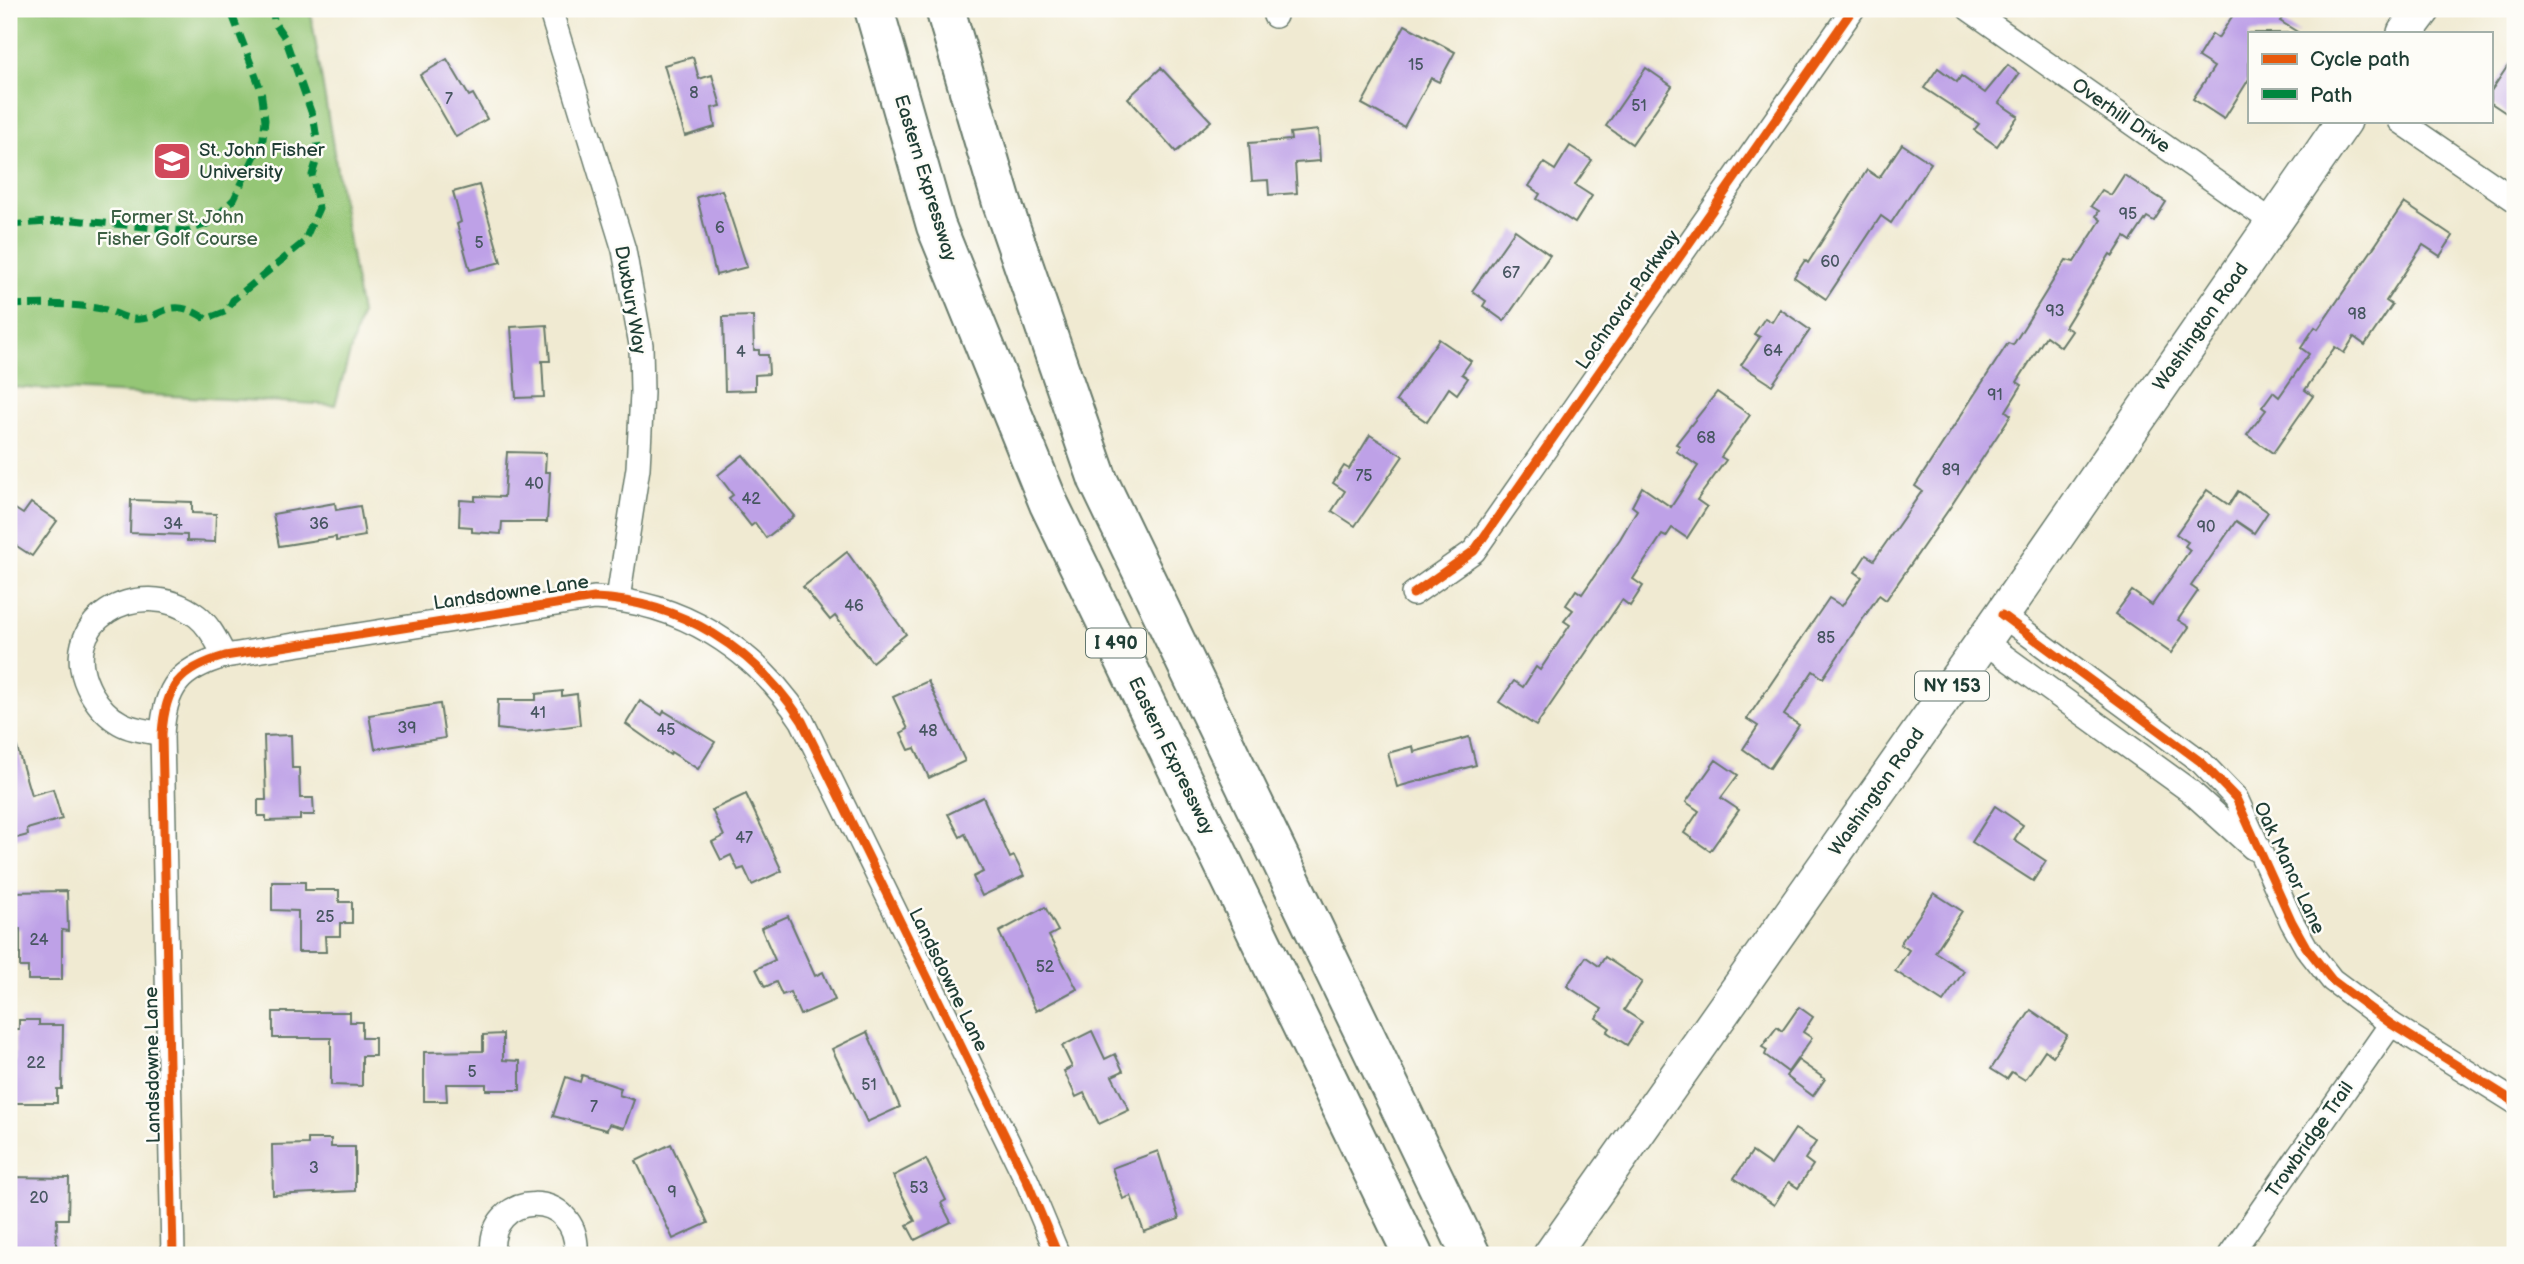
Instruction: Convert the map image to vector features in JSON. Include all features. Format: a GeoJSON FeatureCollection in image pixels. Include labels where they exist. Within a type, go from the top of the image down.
{"type":"FeatureCollection","features":[{"type":"Feature","properties":{"kind":"highway","name":"Eastern Expressway"},"geometry":{"type":"LineString","coordinates":[[874,9],[936,226],[1049,504],[1413,1255]]}},
{"type":"Feature","properties":{"kind":"highway","name":"I 490"},"geometry":{"type":"LineString","coordinates":[[945,9],[1002,204],[1098,480],[1471,1255]]}},
{"type":"Feature","properties":{"kind":"main road"},"geometry":{"type":"LineString","coordinates":[[2407,32],[2423,9]]}},
{"type":"Feature","properties":{"kind":"main road","name":"Washington Road"},"geometry":{"type":"LineString","coordinates":[[1553,1252],[1993,628],[2343,122]]}},
{"type":"Feature","properties":{"kind":"street","name":"Duxbury Way"},"geometry":{"type":"LineString","coordinates":[[550,9],[624,250],[641,345],[642,393],[638,468],[618,599]]}},
{"type":"Feature","properties":{"kind":"street","name":"Lochnavar Parkway"},"geometry":{"type":"LineString","coordinates":[[1413,594],[1474,551],[1853,9]]}},
{"type":"Feature","properties":{"kind":"street","name":"Overhill Drive"},"geometry":{"type":"LineString","coordinates":[[1969,9],[2274,223]]}},
{"type":"Feature","properties":{"kind":"street"},"geometry":{"type":"LineString","coordinates":[[2401,122],[2515,200]]}},
{"type":"Feature","properties":{"kind":"street"},"geometry":{"type":"LineString","coordinates":[[162,734],[120,723],[96,702],[84,674],[83,660],[85,645],[95,623],[121,603],[155,599],[179,605],[198,617],[225,656]]}},
{"type":"Feature","properties":{"kind":"street","name":"Landsdowne Lane"},"geometry":{"type":"LineString","coordinates":[[173,1255],[162,734],[163,709],[178,680],[197,666],[225,656],[565,600],[618,599],[670,612],[717,635],[757,666],[802,721],[1027,1181],[1058,1255]]}},
{"type":"Feature","properties":{"kind":"street","name":"Oak Manor Lane"},"geometry":{"type":"LineString","coordinates":[[1993,628],[2190,790],[2265,861]]}},
{"type":"Feature","properties":{"kind":"street","name":"Oak Manor Lane"},"geometry":{"type":"LineString","coordinates":[[1993,628],[2201,762],[2236,798],[2306,947],[2332,980],[2390,1024],[2515,1102]]}},
{"type":"Feature","properties":{"kind":"street","name":"Trowbridge Trail"},"geometry":{"type":"LineString","coordinates":[[2230,1255],[2390,1024]]}},
{"type":"Feature","properties":{"kind":"street"},"geometry":{"type":"LineString","coordinates":[[493,1255],[492,1240],[496,1227],[504,1216],[528,1204],[542,1204],[565,1217],[573,1228],[576,1255]]}},
{"type":"Feature","properties":{"kind":"green space","name":"Former St. John Fisher Golf Course"},"geometry":{"type":"Polygon","coordinates":[[[9,9],[310,9],[361,314],[335,405],[9,387],[9,9]]]}},
{"type":"Feature","properties":{"kind":"building"},"geometry":{"type":"Polygon","coordinates":[[[2237,9],[2289,9],[2280,21],[2297,32],[2248,32],[2248,81],[2224,119],[2193,99],[2214,67],[2198,57],[2212,34],[2218,38],[2237,9]]]}},
{"type":"Feature","properties":{"kind":"building"},"geometry":{"type":"Polygon","coordinates":[[[1405,25],[1455,52],[1439,82],[1431,78],[1404,127],[1362,104],[1405,25]]]}},
{"type":"Feature","properties":{"kind":"building"},"geometry":{"type":"Polygon","coordinates":[[[2515,55],[2515,119],[2492,104],[2492,90],[2515,55]]]}},
{"type":"Feature","properties":{"kind":"building"},"geometry":{"type":"Polygon","coordinates":[[[693,57],[699,79],[712,75],[721,106],[712,108],[715,127],[685,136],[664,65],[693,57]]]}},
{"type":"Feature","properties":{"kind":"building"},"geometry":{"type":"Polygon","coordinates":[[[447,59],[469,96],[473,94],[487,119],[456,137],[420,75],[447,59]]]}},
{"type":"Feature","properties":{"kind":"building"},"geometry":{"type":"Polygon","coordinates":[[[2008,65],[2019,74],[1999,103],[2018,116],[1997,146],[1974,130],[1979,124],[1924,88],[1938,68],[1957,82],[1961,76],[1985,93],[2008,65]]]}},
{"type":"Feature","properties":{"kind":"building"},"geometry":{"type":"Polygon","coordinates":[[[1161,68],[1211,121],[1176,152],[1128,98],[1161,68]]]}},
{"type":"Feature","properties":{"kind":"building"},"geometry":{"type":"Polygon","coordinates":[[[1646,68],[1672,86],[1632,144],[1606,126],[1646,68]]]}},
{"type":"Feature","properties":{"kind":"building"},"geometry":{"type":"Polygon","coordinates":[[[1318,130],[1320,161],[1295,163],[1297,193],[1269,195],[1268,180],[1252,181],[1249,143],[1291,140],[1290,133],[1318,130]]]}},
{"type":"Feature","properties":{"kind":"building"},"geometry":{"type":"Polygon","coordinates":[[[1902,144],[1931,163],[1891,223],[1881,216],[1826,299],[1794,277],[1805,260],[1808,263],[1867,170],[1879,178],[1902,144]]]}},
{"type":"Feature","properties":{"kind":"building"},"geometry":{"type":"Polygon","coordinates":[[[1570,146],[1592,160],[1575,185],[1592,196],[1575,223],[1537,199],[1540,194],[1529,186],[1544,163],[1555,170],[1570,146]]]}},
{"type":"Feature","properties":{"kind":"building"},"geometry":{"type":"Polygon","coordinates":[[[2124,175],[2166,202],[2154,221],[2147,217],[2131,241],[2125,237],[2113,256],[2110,254],[2065,327],[2072,331],[2061,347],[2046,336],[2017,382],[2022,385],[2006,411],[2011,415],[1949,509],[1886,600],[1879,595],[1823,678],[1813,671],[1784,715],[1799,725],[1770,768],[1743,749],[1758,726],[1747,719],[1829,598],[1842,606],[1862,577],[1855,572],[1866,555],[1874,560],[1922,491],[1915,486],[2008,343],[2013,345],[2066,260],[2074,262],[2101,220],[2096,216],[2099,211],[2091,206],[2102,190],[2111,195],[2124,175]]]}},
{"type":"Feature","properties":{"kind":"building"},"geometry":{"type":"Polygon","coordinates":[[[479,185],[501,262],[470,270],[457,224],[461,222],[453,192],[479,185]]]}},
{"type":"Feature","properties":{"kind":"building"},"geometry":{"type":"Polygon","coordinates":[[[722,190],[747,267],[716,275],[697,197],[722,190]]]}},
{"type":"Feature","properties":{"kind":"building"},"geometry":{"type":"Polygon","coordinates":[[[2404,203],[2453,236],[2440,256],[2423,245],[2386,301],[2392,305],[2365,345],[2354,337],[2344,353],[2335,347],[2305,390],[2313,396],[2273,453],[2247,435],[2266,410],[2262,407],[2273,392],[2279,397],[2309,354],[2301,348],[2315,327],[2318,329],[2404,203]]]}},
{"type":"Feature","properties":{"kind":"building"},"geometry":{"type":"Polygon","coordinates":[[[1515,230],[1550,255],[1504,321],[1483,306],[1486,301],[1472,291],[1515,230]]]}},
{"type":"Feature","properties":{"kind":"building"},"geometry":{"type":"Polygon","coordinates":[[[1780,309],[1810,330],[1772,385],[1741,365],[1760,337],[1754,334],[1765,318],[1772,322],[1780,309]]]}},
{"type":"Feature","properties":{"kind":"building"},"geometry":{"type":"Polygon","coordinates":[[[753,316],[754,350],[759,350],[759,355],[768,355],[769,374],[755,375],[755,390],[725,391],[723,317],[753,316]]]}},
{"type":"Feature","properties":{"kind":"building"},"geometry":{"type":"Polygon","coordinates":[[[547,325],[550,361],[542,361],[544,397],[516,398],[511,327],[547,325]]]}},
{"type":"Feature","properties":{"kind":"building"},"geometry":{"type":"Polygon","coordinates":[[[1439,339],[1471,361],[1462,374],[1468,378],[1457,394],[1449,388],[1427,422],[1396,401],[1439,339]]]}},
{"type":"Feature","properties":{"kind":"building"},"geometry":{"type":"Polygon","coordinates":[[[1717,392],[1750,415],[1721,457],[1726,460],[1697,500],[1707,507],[1687,538],[1672,528],[1666,537],[1662,535],[1633,579],[1643,586],[1630,606],[1622,600],[1536,726],[1499,702],[1514,681],[1523,687],[1536,667],[1540,670],[1570,625],[1564,621],[1573,610],[1566,605],[1576,590],[1582,594],[1620,539],[1637,510],[1632,506],[1642,487],[1671,507],[1698,466],[1676,451],[1680,446],[1676,444],[1717,392]]]}},
{"type":"Feature","properties":{"kind":"building"},"geometry":{"type":"Polygon","coordinates":[[[1370,435],[1403,456],[1355,526],[1332,511],[1345,491],[1333,483],[1344,466],[1349,469],[1370,435]]]}},
{"type":"Feature","properties":{"kind":"building"},"geometry":{"type":"Polygon","coordinates":[[[507,452],[546,453],[545,472],[550,472],[547,522],[502,522],[501,534],[472,532],[472,527],[459,526],[460,500],[475,501],[475,496],[504,497],[507,452]]]}},
{"type":"Feature","properties":{"kind":"building"},"geometry":{"type":"Polygon","coordinates":[[[743,455],[794,516],[766,538],[755,523],[751,526],[729,498],[733,495],[718,475],[743,455]]]}},
{"type":"Feature","properties":{"kind":"building"},"geometry":{"type":"Polygon","coordinates":[[[2207,490],[2229,505],[2238,491],[2268,512],[2254,533],[2236,521],[2191,586],[2198,591],[2178,620],[2189,627],[2171,653],[2115,614],[2132,591],[2152,605],[2190,550],[2185,546],[2188,542],[2176,534],[2207,490]]]}},
{"type":"Feature","properties":{"kind":"building"},"geometry":{"type":"Polygon","coordinates":[[[131,500],[192,502],[192,513],[216,514],[215,542],[187,541],[187,535],[130,533],[131,500]]]}},
{"type":"Feature","properties":{"kind":"building"},"geometry":{"type":"Polygon","coordinates":[[[31,503],[57,521],[32,556],[9,541],[9,505],[23,514],[31,503]]]}},
{"type":"Feature","properties":{"kind":"building"},"geometry":{"type":"Polygon","coordinates":[[[335,503],[336,510],[360,506],[365,536],[336,541],[336,537],[279,546],[273,514],[335,503]]]}},
{"type":"Feature","properties":{"kind":"building"},"geometry":{"type":"Polygon","coordinates":[[[847,552],[906,634],[872,662],[835,616],[830,620],[803,587],[847,552]]]}},
{"type":"Feature","properties":{"kind":"building"},"geometry":{"type":"Polygon","coordinates":[[[928,681],[965,761],[929,778],[915,748],[909,750],[901,733],[908,729],[893,697],[928,681]]]}},
{"type":"Feature","properties":{"kind":"building"},"geometry":{"type":"Polygon","coordinates":[[[562,691],[562,696],[577,694],[580,725],[525,732],[497,729],[498,700],[536,700],[536,694],[562,691]]]}},
{"type":"Feature","properties":{"kind":"building"},"geometry":{"type":"Polygon","coordinates":[[[640,701],[662,715],[664,711],[715,742],[698,769],[671,752],[670,755],[626,724],[640,701]]]}},
{"type":"Feature","properties":{"kind":"building"},"geometry":{"type":"Polygon","coordinates":[[[440,704],[445,738],[375,749],[369,715],[440,704]]]}},
{"type":"Feature","properties":{"kind":"building"},"geometry":{"type":"Polygon","coordinates":[[[291,735],[292,768],[299,768],[300,798],[313,798],[314,815],[300,815],[300,820],[266,821],[266,816],[258,816],[258,800],[266,800],[264,736],[291,735]]]}},
{"type":"Feature","properties":{"kind":"building"},"geometry":{"type":"Polygon","coordinates":[[[14,737],[31,795],[53,789],[62,819],[27,829],[28,835],[9,840],[9,738],[14,737]]]}},
{"type":"Feature","properties":{"kind":"building"},"geometry":{"type":"Polygon","coordinates":[[[1469,737],[1476,765],[1397,787],[1388,753],[1413,746],[1414,752],[1469,737]]]}},
{"type":"Feature","properties":{"kind":"building"},"geometry":{"type":"Polygon","coordinates":[[[1716,760],[1738,775],[1721,798],[1739,810],[1710,851],[1684,833],[1699,811],[1686,802],[1716,760]]]}},
{"type":"Feature","properties":{"kind":"building"},"geometry":{"type":"Polygon","coordinates":[[[746,794],[782,871],[752,885],[744,868],[738,870],[731,855],[721,860],[712,842],[724,836],[712,810],[746,794]]]}},
{"type":"Feature","properties":{"kind":"building"},"geometry":{"type":"Polygon","coordinates":[[[983,797],[1010,858],[1014,856],[1024,876],[982,896],[973,877],[983,872],[965,834],[960,837],[948,814],[983,797]]]}},
{"type":"Feature","properties":{"kind":"building"},"geometry":{"type":"Polygon","coordinates":[[[1995,806],[2023,825],[2014,840],[2046,861],[2033,881],[1972,842],[1995,806]]]}},
{"type":"Feature","properties":{"kind":"building"},"geometry":{"type":"Polygon","coordinates":[[[272,882],[305,882],[305,890],[339,890],[339,902],[352,902],[352,923],[340,923],[340,936],[325,936],[326,952],[298,952],[298,911],[272,910],[272,882]]]}},
{"type":"Feature","properties":{"kind":"building"},"geometry":{"type":"Polygon","coordinates":[[[67,891],[68,931],[62,930],[62,980],[28,980],[28,967],[20,967],[20,929],[9,929],[9,892],[67,891]]]}},
{"type":"Feature","properties":{"kind":"building"},"geometry":{"type":"Polygon","coordinates":[[[1934,893],[1962,911],[1935,952],[1964,971],[1943,1002],[1895,971],[1909,950],[1900,944],[1934,893]]]}},
{"type":"Feature","properties":{"kind":"building"},"geometry":{"type":"Polygon","coordinates":[[[1045,907],[1058,931],[1049,936],[1077,989],[1036,1011],[999,932],[1045,907]]]}},
{"type":"Feature","properties":{"kind":"building"},"geometry":{"type":"Polygon","coordinates":[[[788,916],[815,976],[823,972],[835,1000],[800,1015],[790,992],[782,995],[776,982],[765,987],[756,969],[775,960],[761,928],[788,916]]]}},
{"type":"Feature","properties":{"kind":"building"},"geometry":{"type":"Polygon","coordinates":[[[1586,957],[1599,966],[1605,957],[1642,982],[1624,1010],[1642,1022],[1627,1045],[1607,1032],[1610,1028],[1596,1018],[1602,1009],[1567,986],[1586,957]]]}},
{"type":"Feature","properties":{"kind":"building"},"geometry":{"type":"Polygon","coordinates":[[[1799,1007],[1813,1017],[1803,1032],[1812,1038],[1788,1072],[1765,1055],[1767,1050],[1762,1047],[1777,1027],[1782,1031],[1799,1007]]]}},
{"type":"Feature","properties":{"kind":"building"},"geometry":{"type":"Polygon","coordinates":[[[2031,1010],[2067,1035],[2053,1056],[2045,1050],[2025,1080],[2012,1072],[2007,1079],[1991,1069],[2031,1010]]]}},
{"type":"Feature","properties":{"kind":"building"},"geometry":{"type":"Polygon","coordinates":[[[273,1012],[350,1012],[350,1022],[362,1022],[362,1038],[375,1038],[375,1056],[362,1056],[362,1086],[331,1085],[331,1038],[273,1038],[273,1012]]]}},
{"type":"Feature","properties":{"kind":"building"},"geometry":{"type":"Polygon","coordinates":[[[19,1020],[39,1020],[39,1025],[63,1025],[62,1089],[57,1089],[57,1103],[11,1103],[11,1060],[15,1060],[15,1029],[19,1029],[19,1020]]]}},
{"type":"Feature","properties":{"kind":"building"},"geometry":{"type":"Polygon","coordinates":[[[1092,1031],[1105,1059],[1115,1054],[1123,1071],[1112,1076],[1129,1110],[1099,1124],[1084,1093],[1076,1097],[1064,1071],[1072,1067],[1062,1046],[1092,1031]]]}},
{"type":"Feature","properties":{"kind":"building"},"geometry":{"type":"Polygon","coordinates":[[[867,1032],[900,1107],[867,1122],[832,1049],[867,1032]]]}},
{"type":"Feature","properties":{"kind":"building"},"geometry":{"type":"Polygon","coordinates":[[[503,1034],[503,1060],[520,1061],[520,1090],[486,1090],[486,1084],[446,1084],[447,1101],[424,1101],[424,1052],[483,1051],[483,1035],[503,1034]]]}},
{"type":"Feature","properties":{"kind":"building"},"geometry":{"type":"Polygon","coordinates":[[[1798,1060],[1825,1079],[1813,1096],[1786,1076],[1798,1060]]]}},
{"type":"Feature","properties":{"kind":"building"},"geometry":{"type":"Polygon","coordinates":[[[582,1075],[621,1088],[619,1095],[634,1100],[624,1128],[609,1124],[607,1130],[553,1116],[566,1077],[580,1082],[582,1075]]]}},
{"type":"Feature","properties":{"kind":"building"},"geometry":{"type":"Polygon","coordinates":[[[1795,1129],[1816,1142],[1805,1159],[1813,1165],[1798,1188],[1789,1182],[1774,1205],[1734,1178],[1752,1152],[1771,1165],[1795,1129]]]}},
{"type":"Feature","properties":{"kind":"building"},"geometry":{"type":"Polygon","coordinates":[[[308,1139],[331,1139],[331,1147],[355,1147],[355,1191],[273,1195],[272,1145],[308,1144],[308,1139]]]}},
{"type":"Feature","properties":{"kind":"building"},"geometry":{"type":"Polygon","coordinates":[[[671,1144],[708,1223],[673,1239],[636,1161],[671,1144]]]}},
{"type":"Feature","properties":{"kind":"building"},"geometry":{"type":"Polygon","coordinates":[[[1158,1151],[1179,1219],[1144,1232],[1131,1196],[1123,1199],[1112,1168],[1158,1151]]]}},
{"type":"Feature","properties":{"kind":"building"},"geometry":{"type":"Polygon","coordinates":[[[926,1159],[946,1200],[941,1203],[951,1222],[915,1240],[907,1225],[915,1221],[893,1176],[926,1159]]]}},
{"type":"Feature","properties":{"kind":"building"},"geometry":{"type":"Polygon","coordinates":[[[9,1177],[69,1178],[68,1219],[57,1219],[56,1255],[9,1255],[9,1177]]]}},
{"type":"Feature","properties":{"kind":"marked path"},"geometry":{"type":"LineString","coordinates":[[9,24],[14,9]]}},
{"type":"Feature","properties":{"kind":"marked path"},"geometry":{"type":"LineString","coordinates":[[9,225],[73,220],[187,231],[210,223],[234,199],[263,139],[265,120],[261,90],[230,9]]}},
{"type":"Feature","properties":{"kind":"marked path"},"geometry":{"type":"LineString","coordinates":[[9,305],[78,306],[106,310],[134,319],[182,308],[206,319],[227,311],[233,300],[304,242],[319,208],[312,175],[319,153],[314,120],[285,38],[274,22],[273,9]]}},
{"type":"Feature","properties":{"kind":"cycle path"},"geometry":{"type":"LineString","coordinates":[[1413,594],[1474,551],[1853,9]]}},
{"type":"Feature","properties":{"kind":"cycle path"},"geometry":{"type":"LineString","coordinates":[[173,1255],[162,734],[167,704],[177,682],[196,667],[225,656],[594,598],[657,608],[686,619],[713,634],[762,672],[802,721],[1027,1181],[1058,1255]]}},
{"type":"Feature","properties":{"kind":"cycle path"},"geometry":{"type":"LineString","coordinates":[[2002,615],[2201,762],[2236,798],[2292,922],[2306,947],[2332,980],[2391,1024],[2515,1102]]}},
{"type":"Feature","properties":{"kind":"place","name":"St. John Fisher University"},"geometry":{"type":"Point","coordinates":[172,161]}}]}
